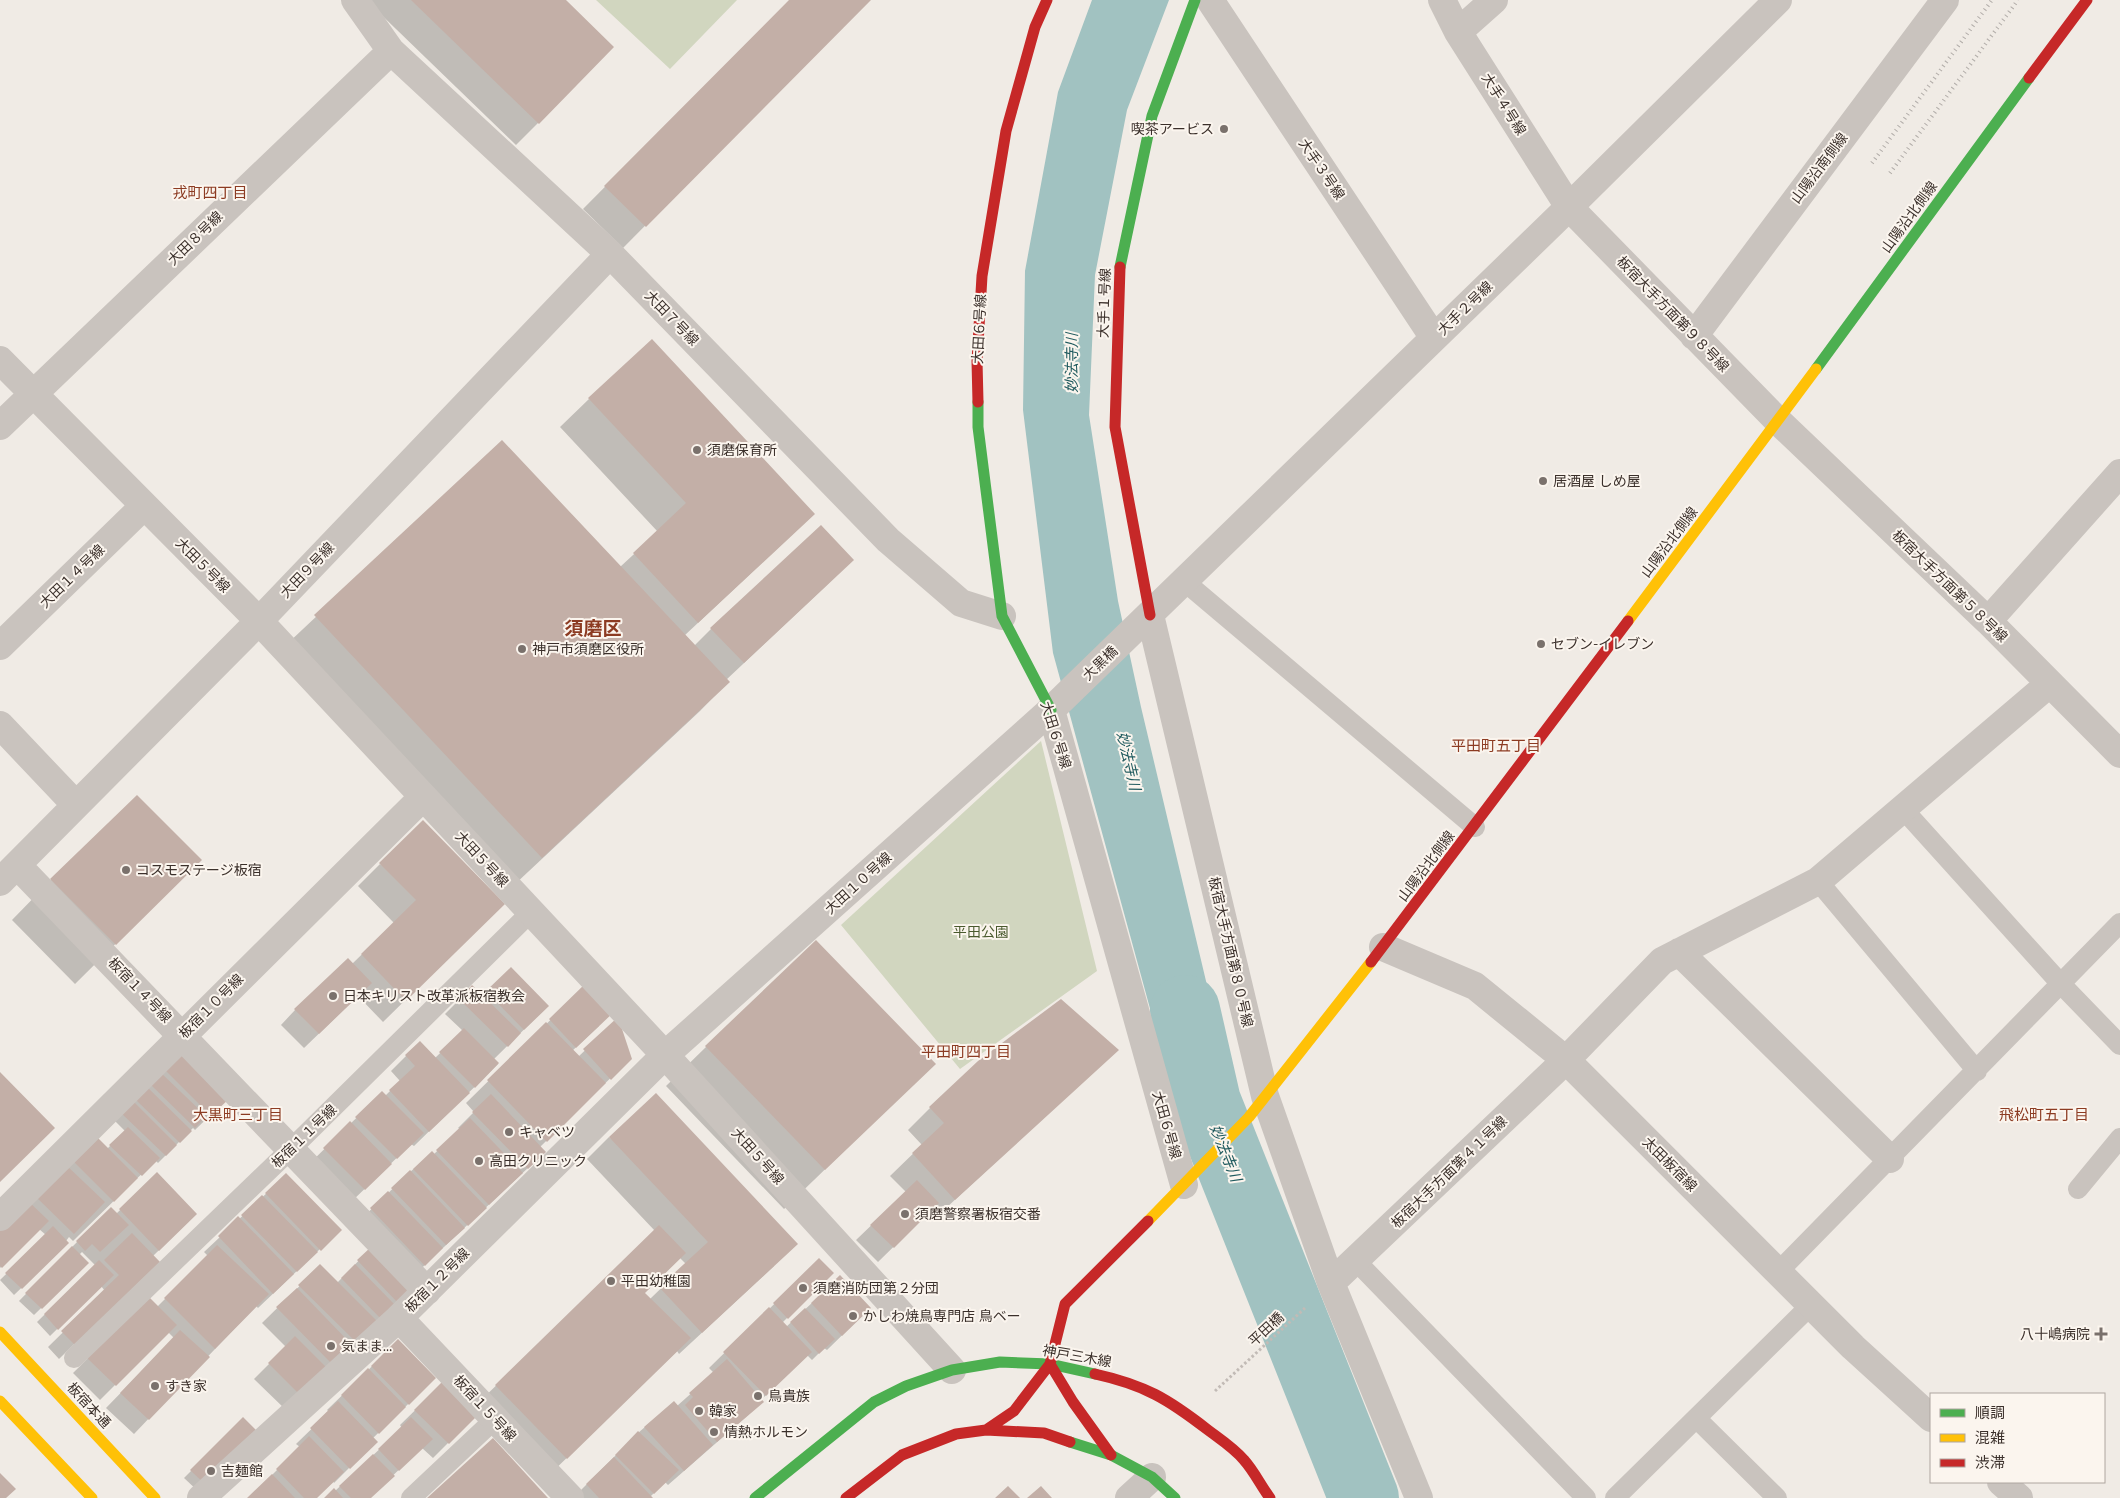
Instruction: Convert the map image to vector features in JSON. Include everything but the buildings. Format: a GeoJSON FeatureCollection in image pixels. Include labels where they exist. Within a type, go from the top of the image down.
{"type":"FeatureCollection","features":[{"type":"Feature","properties":{"kind":"street","name":"大田７号線"},"geometry":{"type":"LineString","coordinates":[[355,0],[391,51],[610,254],[888,540],[961,603],[1002,616]]}},
{"type":"Feature","properties":{"kind":"street","name":"大田６号線"},"geometry":{"type":"LineString","coordinates":[[1046,0],[1036,27],[1006,131],[982,276],[977,361],[978,427],[1002,616],[1051,710],[1184,1185]]}},
{"type":"Feature","properties":{"kind":"street","name":"大手１号線"},"geometry":{"type":"LineString","coordinates":[[1150,615],[1115,427],[1120,266],[1152,116],[1195,0]]}},
{"type":"Feature","properties":{"kind":"street","name":"大手３号線"},"geometry":{"type":"LineString","coordinates":[[1210,0],[1434,338]]}},
{"type":"Feature","properties":{"kind":"street","name":"大手４号線"},"geometry":{"type":"LineString","coordinates":[[1442,0],[1458,32],[1569,207]]}},
{"type":"Feature","properties":{"kind":"street"},"geometry":{"type":"LineString","coordinates":[[1458,32],[1494,0]]}},
{"type":"Feature","properties":{"kind":"street","name":"大手２号線"},"geometry":{"type":"LineString","coordinates":[[1150,615],[1569,207],[1778,0]]}},
{"type":"Feature","properties":{"kind":"street","name":"山陽沿南側線"},"geometry":{"type":"LineString","coordinates":[[1694,336],[1942,1]]}},
{"type":"Feature","properties":{"kind":"street","name":"山陽沿北側線"},"geometry":{"type":"LineString","coordinates":[[1184,1185],[1257,1106],[1384,946],[1778,421],[2080,3]]}},
{"type":"Feature","properties":{"kind":"street","name":"大田８号線"},"geometry":{"type":"LineString","coordinates":[[0,426],[391,51]]}},
{"type":"Feature","properties":{"kind":"street","name":"板宿大手方面第９８号線"},"geometry":{"type":"LineString","coordinates":[[1569,207],[1778,421]]}},
{"type":"Feature","properties":{"kind":"street","name":"大田９号線"},"geometry":{"type":"LineString","coordinates":[[9,874],[258,621],[610,254]]}},
{"type":"Feature","properties":{"kind":"street","name":"大田５号線"},"geometry":{"type":"LineString","coordinates":[[0,360],[258,621],[665,1054],[952,1370]]}},
{"type":"Feature","properties":{"kind":"street","name":"板宿大手方面第５８号線"},"geometry":{"type":"LineString","coordinates":[[1778,421],[1988,621],[2120,754]]}},
{"type":"Feature","properties":{"kind":"street"},"geometry":{"type":"LineString","coordinates":[[1988,621],[2120,473]]}},
{"type":"Feature","properties":{"kind":"street","name":"大田１４号線"},"geometry":{"type":"LineString","coordinates":[[0,646],[144,506]]}},
{"type":"Feature","properties":{"kind":"street","name":"大黒橋"},"geometry":{"type":"LineString","coordinates":[[1051,710],[1150,615]]}},
{"type":"Feature","properties":{"kind":"street","name":"板宿大手方面第８０号線"},"geometry":{"type":"LineString","coordinates":[[1150,615],[1257,1106],[1419,1498]]}},
{"type":"Feature","properties":{"kind":"street","name":"板宿大手方面第４１号線"},"geometry":{"type":"LineString","coordinates":[[1331,1284],[1566,1060],[1662,961],[1818,881],[2049,684]]}},
{"type":"Feature","properties":{"kind":"street","name":"大田１０号線"},"geometry":{"type":"LineString","coordinates":[[665,1054],[1051,710]]}},
{"type":"Feature","properties":{"kind":"street"},"geometry":{"type":"LineString","coordinates":[[0,725],[76,805]]}},
{"type":"Feature","properties":{"kind":"street","name":"板宿１０号線"},"geometry":{"type":"LineString","coordinates":[[0,1217],[182,1034],[423,797]]}},
{"type":"Feature","properties":{"kind":"street","name":"板宿１４号線"},"geometry":{"type":"LineString","coordinates":[[9,874],[182,1034],[427,1291]]}},
{"type":"Feature","properties":{"kind":"street","name":"太田板宿線"},"geometry":{"type":"LineString","coordinates":[[1384,946],[1475,986],[1566,1060],[1853,1347],[1930,1417]]}},
{"type":"Feature","properties":{"kind":"street"},"geometry":{"type":"LineString","coordinates":[[1679,952],[1890,1159]]}},
{"type":"Feature","properties":{"kind":"street","name":"板宿１２号線"},"geometry":{"type":"LineString","coordinates":[[201,1498],[399,1318],[665,1054]]}},
{"type":"Feature","properties":{"kind":"street"},"geometry":{"type":"LineString","coordinates":[[986,1430],[1014,1411],[1050,1364],[1065,1304],[1184,1185]]}},
{"type":"Feature","properties":{"kind":"street","name":"板宿１５号線"},"geometry":{"type":"LineString","coordinates":[[399,1318],[570,1498]]}},
{"type":"Feature","properties":{"kind":"street","name":"板宿本通"},"geometry":{"type":"LineString","coordinates":[[0,1332],[155,1498]]}},
{"type":"Feature","properties":{"kind":"street","name":"神戸三木線"},"geometry":{"type":"LineString","coordinates":[[755,1498],[874,1402],[906,1386],[952,1370],[1000,1362],[1050,1364],[1122,1380],[1175,1404],[1200,1421],[1244,1460],[1270,1498]]}},
{"type":"Feature","properties":{"kind":"street"},"geometry":{"type":"LineString","coordinates":[[1050,1364],[1073,1402],[1111,1455]]}},
{"type":"Feature","properties":{"kind":"street"},"geometry":{"type":"LineString","coordinates":[[0,1401],[92,1498]]}},
{"type":"Feature","properties":{"kind":"street"},"geometry":{"type":"LineString","coordinates":[[846,1498],[902,1455],[956,1434],[986,1430],[1044,1433],[1111,1455],[1152,1477],[1175,1498]]}},
{"type":"Feature","properties":{"kind":"street"},"geometry":{"type":"LineString","coordinates":[[1129,1498],[1152,1477]]}},
{"type":"Feature","properties":{"kind":"street"},"geometry":{"type":"LineString","coordinates":[[2002,1483],[2019,1498]]}},
{"type":"Feature","properties":{"kind":"lane"},"geometry":{"type":"LineString","coordinates":[[1184,582],[1474,827]]}},
{"type":"Feature","properties":{"kind":"lane"},"geometry":{"type":"LineString","coordinates":[[1903,809],[2061,984],[2120,1045]]}},
{"type":"Feature","properties":{"kind":"lane"},"geometry":{"type":"LineString","coordinates":[[1818,881],[1977,1071]]}},
{"type":"Feature","properties":{"kind":"lane","name":"板宿１１号線"},"geometry":{"type":"LineString","coordinates":[[74,1358],[292,1149],[531,912]]}},
{"type":"Feature","properties":{"kind":"lane"},"geometry":{"type":"LineString","coordinates":[[1778,1272],[2120,923]]}},
{"type":"Feature","properties":{"kind":"lane"},"geometry":{"type":"LineString","coordinates":[[2078,1189],[2120,1138]]}},
{"type":"Feature","properties":{"kind":"lane"},"geometry":{"type":"LineString","coordinates":[[1356,1261],[1586,1498]]}},
{"type":"Feature","properties":{"kind":"lane"},"geometry":{"type":"LineString","coordinates":[[1615,1498],[1811,1305]]}},
{"type":"Feature","properties":{"kind":"lane"},"geometry":{"type":"LineString","coordinates":[[1696,1418],[1777,1498]]}},
{"type":"Feature","properties":{"kind":"lane"},"geometry":{"type":"LineString","coordinates":[[411,1498],[495,1419]]}},
{"type":"Feature","properties":{"kind":"path","name":"平田橋"},"geometry":{"type":"LineString","coordinates":[[1217,1389],[1308,1305]]}},
{"type":"Feature","properties":{"kind":"green space"},"geometry":{"type":"Polygon","coordinates":[[[596,0],[737,0],[670,69],[596,0]]]}},
{"type":"Feature","properties":{"kind":"green space","name":"平田公園"},"geometry":{"type":"Polygon","coordinates":[[[1041,741],[1097,971],[960,1069],[841,925],[1041,741]]]}},
{"type":"Feature","properties":{"kind":"water"},"geometry":{"type":"Polygon","coordinates":[[[1092,0],[1169,0],[1127,110],[1095,275],[1089,415],[1118,601],[1141,707],[1229,1078],[1184,1133],[1053,653],[1023,410],[1025,271],[1058,92],[1092,0]]]}},
{"type":"Feature","properties":{"kind":"waterway","name":"妙法寺川"},"geometry":{"type":"LineString","coordinates":[[1185,1010],[1206,1102],[1364,1498]]}},
{"type":"Feature","properties":{"kind":"railway"},"geometry":{"type":"LineString","coordinates":[[1872,163],[1992,0]]}},
{"type":"Feature","properties":{"kind":"railway"},"geometry":{"type":"LineString","coordinates":[[1890,173],[2018,0]]}},
{"type":"Feature","properties":{"kind":"traffic: fast"},"geometry":{"type":"LineString","coordinates":[[1120,267],[1152,116],[1195,0]]}},
{"type":"Feature","properties":{"kind":"traffic: fast"},"geometry":{"type":"LineString","coordinates":[[1816,369],[2029,78]]}},
{"type":"Feature","properties":{"kind":"traffic: fast"},"geometry":{"type":"LineString","coordinates":[[978,402],[978,427],[1002,616],[1051,710]]}},
{"type":"Feature","properties":{"kind":"traffic: fast"},"geometry":{"type":"LineString","coordinates":[[755,1498],[874,1402],[906,1386],[952,1370],[1000,1362],[1050,1364],[1095,1374]]}},
{"type":"Feature","properties":{"kind":"traffic: fast"},"geometry":{"type":"LineString","coordinates":[[1070,1442],[1111,1455],[1152,1477],[1175,1498]]}},
{"type":"Feature","properties":{"kind":"traffic: slow"},"geometry":{"type":"LineString","coordinates":[[1628,621],[1816,369]]}},
{"type":"Feature","properties":{"kind":"traffic: slow"},"geometry":{"type":"LineString","coordinates":[[1148,1221],[1249,1117],[1371,962]]}},
{"type":"Feature","properties":{"kind":"traffic: slow"},"geometry":{"type":"LineString","coordinates":[[0,1332],[155,1498]]}},
{"type":"Feature","properties":{"kind":"traffic: slow"},"geometry":{"type":"LineString","coordinates":[[0,1401],[92,1498]]}},
{"type":"Feature","properties":{"kind":"traffic: jam"},"geometry":{"type":"LineString","coordinates":[[978,402],[977,361],[982,276],[1006,131],[1035,27],[1047,0]]}},
{"type":"Feature","properties":{"kind":"traffic: jam"},"geometry":{"type":"LineString","coordinates":[[2029,78],[2087,0]]}},
{"type":"Feature","properties":{"kind":"traffic: jam"},"geometry":{"type":"LineString","coordinates":[[1120,267],[1115,427],[1150,615]]}},
{"type":"Feature","properties":{"kind":"traffic: jam"},"geometry":{"type":"LineString","coordinates":[[1371,962],[1628,621]]}},
{"type":"Feature","properties":{"kind":"traffic: jam"},"geometry":{"type":"LineString","coordinates":[[986,1430],[1014,1411],[1050,1364],[1065,1304],[1148,1221]]}},
{"type":"Feature","properties":{"kind":"traffic: jam"},"geometry":{"type":"LineString","coordinates":[[1050,1364],[1073,1402],[1111,1455]]}},
{"type":"Feature","properties":{"kind":"traffic: jam"},"geometry":{"type":"LineString","coordinates":[[1095,1374],[1142,1388],[1180,1410],[1227,1444],[1240,1456],[1270,1498]]}},
{"type":"Feature","properties":{"kind":"traffic: jam"},"geometry":{"type":"LineString","coordinates":[[846,1498],[902,1455],[956,1434],[986,1430],[1044,1433],[1070,1442]]}},
{"type":"Feature","properties":{"kind":"place","name":"喫茶アービス"},"geometry":{"type":"Point","coordinates":[1224,129]}},
{"type":"Feature","properties":{"kind":"place","name":"須磨保育所"},"geometry":{"type":"Point","coordinates":[697,450]}},
{"type":"Feature","properties":{"kind":"place","name":"居酒屋 しめ屋"},"geometry":{"type":"Point","coordinates":[1543,481]}},
{"type":"Feature","properties":{"kind":"place","name":"セブン-イレブン"},"geometry":{"type":"Point","coordinates":[1541,644]}},
{"type":"Feature","properties":{"kind":"place","name":"神戸市須磨区役所"},"geometry":{"type":"Point","coordinates":[522,649]}},
{"type":"Feature","properties":{"kind":"place","name":"コスモステージ板宿"},"geometry":{"type":"Point","coordinates":[126,870]}},
{"type":"Feature","properties":{"kind":"place","name":"日本キリスト改革派板宿教会"},"geometry":{"type":"Point","coordinates":[333,996]}},
{"type":"Feature","properties":{"kind":"place","name":"キャベツ"},"geometry":{"type":"Point","coordinates":[509,1132]}},
{"type":"Feature","properties":{"kind":"place","name":"高田クリニック"},"geometry":{"type":"Point","coordinates":[479,1161]}},
{"type":"Feature","properties":{"kind":"place","name":"須磨警察署板宿交番"},"geometry":{"type":"Point","coordinates":[905,1214]}},
{"type":"Feature","properties":{"kind":"place","name":"平田幼稚園"},"geometry":{"type":"Point","coordinates":[611,1281]}},
{"type":"Feature","properties":{"kind":"place","name":"須磨消防団第２分団"},"geometry":{"type":"Point","coordinates":[803,1288]}},
{"type":"Feature","properties":{"kind":"place","name":"かしわ焼鳥専門店 鳥ベー"},"geometry":{"type":"Point","coordinates":[853,1316]}},
{"type":"Feature","properties":{"kind":"place","name":"八十嶋病院"},"geometry":{"type":"Point","coordinates":[2101,1334]}},
{"type":"Feature","properties":{"kind":"place","name":"気まま…"},"geometry":{"type":"Point","coordinates":[331,1346]}},
{"type":"Feature","properties":{"kind":"place","name":"すき家"},"geometry":{"type":"Point","coordinates":[155,1386]}},
{"type":"Feature","properties":{"kind":"place","name":"鳥貴族"},"geometry":{"type":"Point","coordinates":[758,1396]}},
{"type":"Feature","properties":{"kind":"place","name":"韓家"},"geometry":{"type":"Point","coordinates":[699,1411]}},
{"type":"Feature","properties":{"kind":"place","name":"情熱ホルモン"},"geometry":{"type":"Point","coordinates":[714,1432]}},
{"type":"Feature","properties":{"kind":"place","name":"吉麺館"},"geometry":{"type":"Point","coordinates":[211,1471]}},
{"type":"Feature","properties":{"kind":"district","name":"戎町四丁目"},"geometry":{"type":"Point","coordinates":[210,192]}},
{"type":"Feature","properties":{"kind":"district","name":"須磨区"},"geometry":{"type":"Point","coordinates":[593,628]}},
{"type":"Feature","properties":{"kind":"district","name":"平田町五丁目"},"geometry":{"type":"Point","coordinates":[1496,745]}},
{"type":"Feature","properties":{"kind":"district","name":"平田町四丁目"},"geometry":{"type":"Point","coordinates":[966,1051]}},
{"type":"Feature","properties":{"kind":"district","name":"大黒町三丁目"},"geometry":{"type":"Point","coordinates":[238,1114]}},
{"type":"Feature","properties":{"kind":"district","name":"飛松町五丁目"},"geometry":{"type":"Point","coordinates":[2044,1114]}}]}
